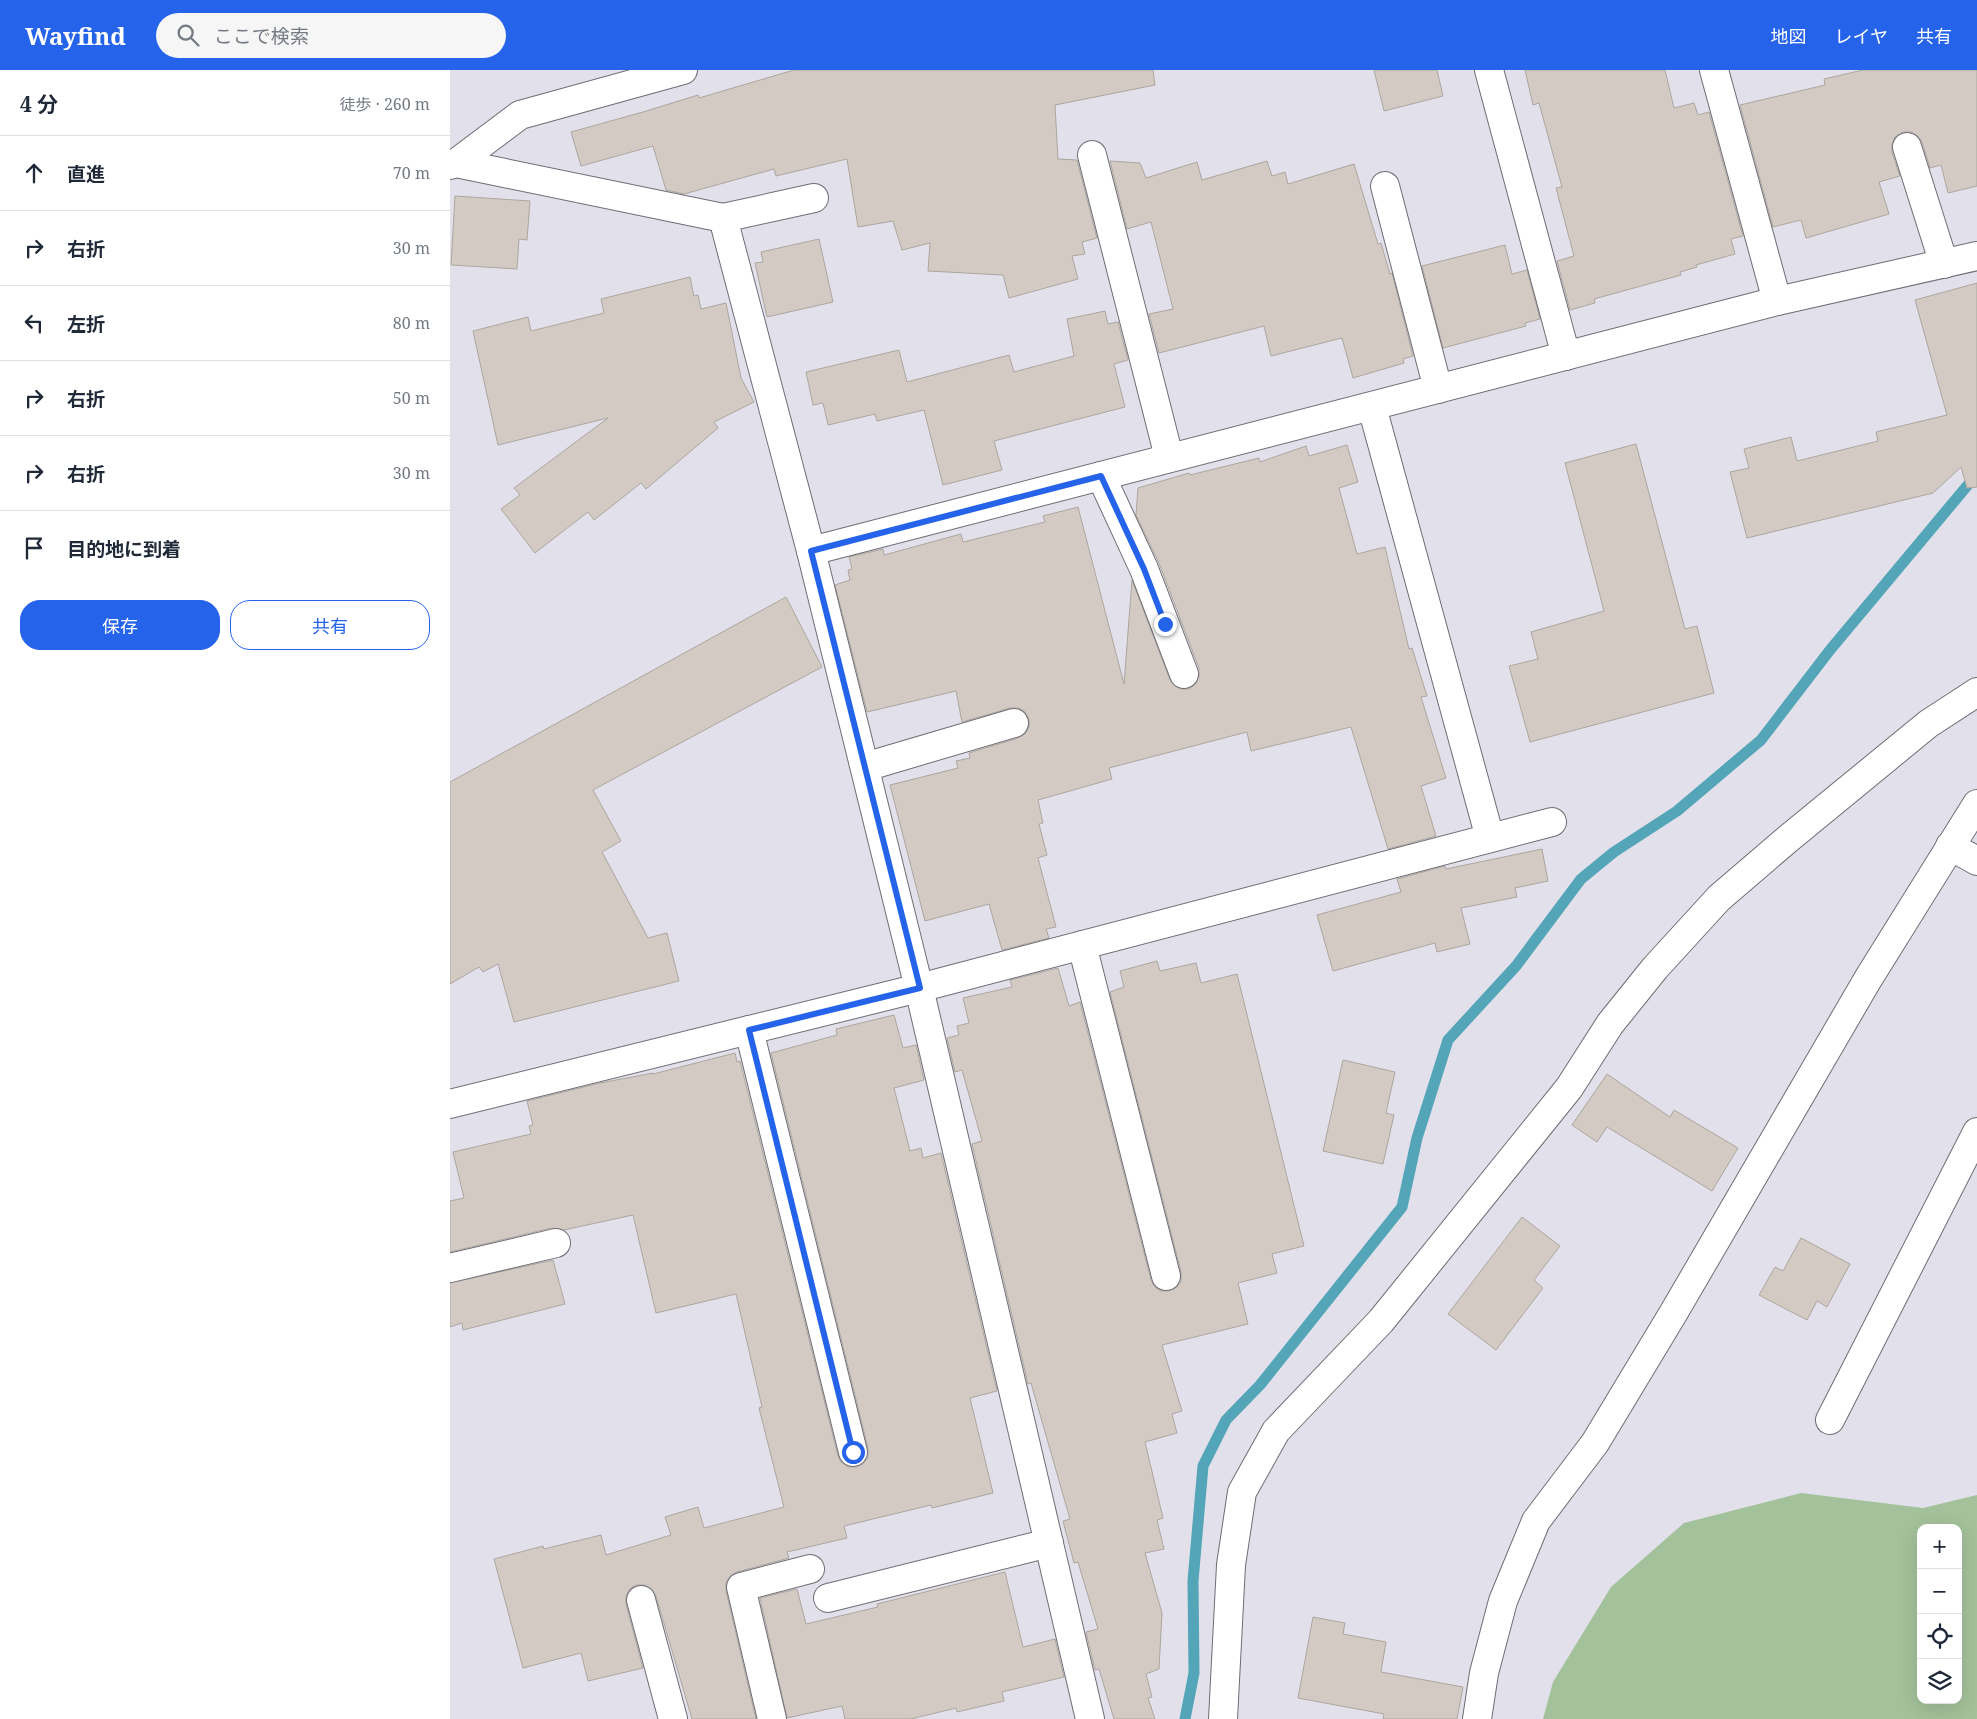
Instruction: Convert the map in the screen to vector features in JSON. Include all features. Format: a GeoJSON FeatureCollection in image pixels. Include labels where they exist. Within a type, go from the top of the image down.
{"type":"FeatureCollection","features":[{"type":"Feature","properties":{"kind":"street"},"geometry":{"type":"LineString","coordinates":[[453,164],[520,115],[683,70]]}},
{"type":"Feature","properties":{"kind":"street"},"geometry":{"type":"LineString","coordinates":[[1489,70],[1566,356]]}},
{"type":"Feature","properties":{"kind":"street"},"geometry":{"type":"LineString","coordinates":[[1714,70],[1777,301]]}},
{"type":"Feature","properties":{"kind":"street"},"geometry":{"type":"LineString","coordinates":[[1907,147],[1944,264]]}},
{"type":"Feature","properties":{"kind":"street"},"geometry":{"type":"LineString","coordinates":[[1092,155],[1169,458]]}},
{"type":"Feature","properties":{"kind":"street"},"geometry":{"type":"LineString","coordinates":[[453,164],[723,218],[814,198]]}},
{"type":"Feature","properties":{"kind":"street"},"geometry":{"type":"LineString","coordinates":[[1385,186],[1438,389]]}},
{"type":"Feature","properties":{"kind":"street"},"geometry":{"type":"LineString","coordinates":[[723,218],[811,551],[920,988],[1090,1719]]}},
{"type":"Feature","properties":{"kind":"street"},"geometry":{"type":"LineString","coordinates":[[811,551],[1777,301],[1977,256]]}},
{"type":"Feature","properties":{"kind":"street"},"geometry":{"type":"LineString","coordinates":[[1372,407],[1490,838]]}},
{"type":"Feature","properties":{"kind":"street"},"geometry":{"type":"LineString","coordinates":[[1101,476],[1144,569],[1184,674]]}},
{"type":"Feature","properties":{"kind":"street"},"geometry":{"type":"LineString","coordinates":[[1223,1719],[1231,1565],[1242,1492],[1276,1431],[1381,1321],[1569,1088],[1610,1024],[1656,968],[1719,898],[1788,838],[1928,724],[1977,692]]}},
{"type":"Feature","properties":{"kind":"street"},"geometry":{"type":"LineString","coordinates":[[865,767],[1014,723]]}},
{"type":"Feature","properties":{"kind":"street"},"geometry":{"type":"LineString","coordinates":[[1477,1719],[1484,1673],[1504,1601],[1536,1521],[1600,1435],[1868,979],[1977,804]]}},
{"type":"Feature","properties":{"kind":"street"},"geometry":{"type":"LineString","coordinates":[[450,1104],[920,988],[1552,822]]}},
{"type":"Feature","properties":{"kind":"street"},"geometry":{"type":"LineString","coordinates":[[1950,846],[1977,862]]}},
{"type":"Feature","properties":{"kind":"street"},"geometry":{"type":"LineString","coordinates":[[1082,945],[1166,1276]]}},
{"type":"Feature","properties":{"kind":"street"},"geometry":{"type":"LineString","coordinates":[[749,1030],[853,1452]]}},
{"type":"Feature","properties":{"kind":"street"},"geometry":{"type":"LineString","coordinates":[[1830,1420],[1977,1132]]}},
{"type":"Feature","properties":{"kind":"street"},"geometry":{"type":"LineString","coordinates":[[450,1268],[556,1243]]}},
{"type":"Feature","properties":{"kind":"street"},"geometry":{"type":"LineString","coordinates":[[828,1598],[1049,1543]]}},
{"type":"Feature","properties":{"kind":"street"},"geometry":{"type":"LineString","coordinates":[[772,1719],[741,1587],[810,1569]]}},
{"type":"Feature","properties":{"kind":"street"},"geometry":{"type":"LineString","coordinates":[[641,1600],[673,1719]]}},
{"type":"Feature","properties":{"kind":"green space"},"geometry":{"type":"Polygon","coordinates":[[[1801,1493],[1923,1508],[1977,1495],[1977,1719],[1543,1719],[1553,1682],[1611,1587],[1684,1523],[1801,1493]]]}},
{"type":"Feature","properties":{"kind":"building"},"geometry":{"type":"Polygon","coordinates":[[[794,70],[1153,70],[1155,85],[1055,105],[1058,159],[1077,160],[1097,238],[1082,242],[1085,254],[1072,256],[1078,279],[1009,298],[1003,275],[928,271],[930,243],[902,250],[893,221],[858,227],[847,159],[776,176],[774,169],[684,194],[666,190],[653,146],[581,166],[571,132],[698,95],[699,98],[794,70]]]}},
{"type":"Feature","properties":{"kind":"building"},"geometry":{"type":"Polygon","coordinates":[[[1374,70],[1437,70],[1443,96],[1384,111],[1374,70]]]}},
{"type":"Feature","properties":{"kind":"building"},"geometry":{"type":"Polygon","coordinates":[[[1525,70],[1665,70],[1674,108],[1694,103],[1698,115],[1709,112],[1743,236],[1731,239],[1735,254],[1696,265],[1697,267],[1680,272],[1681,275],[1594,299],[1595,303],[1570,310],[1557,261],[1574,256],[1556,188],[1562,187],[1539,103],[1533,105],[1525,70]]]}},
{"type":"Feature","properties":{"kind":"building"},"geometry":{"type":"Polygon","coordinates":[[[1863,70],[1977,70],[1977,186],[1948,193],[1941,165],[1930,168],[1922,142],[1918,136],[1911,132],[1903,132],[1895,137],[1892,144],[1892,152],[1900,176],[1879,182],[1889,214],[1806,238],[1801,220],[1773,227],[1740,105],[1825,85],[1824,79],[1863,70]]]}},
{"type":"Feature","properties":{"kind":"building"},"geometry":{"type":"Polygon","coordinates":[[[1110,161],[1140,163],[1146,178],[1197,162],[1202,180],[1267,161],[1272,176],[1285,172],[1288,184],[1354,164],[1378,244],[1381,243],[1390,274],[1392,273],[1413,356],[1403,359],[1404,363],[1353,378],[1342,338],[1271,356],[1264,326],[1159,353],[1149,314],[1173,309],[1151,222],[1127,229],[1110,161]]]}},
{"type":"Feature","properties":{"kind":"building"},"geometry":{"type":"Polygon","coordinates":[[[455,196],[530,201],[527,240],[519,239],[517,269],[451,265],[455,196]]]}},
{"type":"Feature","properties":{"kind":"building"},"geometry":{"type":"Polygon","coordinates":[[[819,239],[833,302],[767,317],[755,263],[763,262],[761,252],[819,239]]]}},
{"type":"Feature","properties":{"kind":"building"},"geometry":{"type":"Polygon","coordinates":[[[1505,245],[1512,274],[1527,270],[1540,319],[1525,323],[1526,326],[1443,348],[1422,266],[1505,245]]]}},
{"type":"Feature","properties":{"kind":"building"},"geometry":{"type":"Polygon","coordinates":[[[690,277],[694,296],[698,295],[701,309],[726,303],[741,378],[754,402],[714,422],[718,428],[646,489],[641,483],[594,520],[588,512],[535,553],[501,509],[520,495],[514,488],[608,418],[498,445],[473,331],[528,317],[531,331],[604,313],[601,299],[690,277]]]}},
{"type":"Feature","properties":{"kind":"building"},"geometry":{"type":"Polygon","coordinates":[[[1977,283],[1977,487],[1967,488],[1961,467],[1933,493],[1747,538],[1730,472],[1749,468],[1744,449],[1791,437],[1797,461],[1878,441],[1876,432],[1947,415],[1915,300],[1977,283]]]}},
{"type":"Feature","properties":{"kind":"building"},"geometry":{"type":"Polygon","coordinates":[[[1105,311],[1108,324],[1118,322],[1128,360],[1114,364],[1125,407],[994,441],[1002,470],[943,485],[924,410],[877,421],[875,414],[828,425],[823,403],[813,405],[806,372],[899,350],[907,382],[1009,355],[1014,372],[1074,356],[1067,319],[1105,311]]]}},
{"type":"Feature","properties":{"kind":"building"},"geometry":{"type":"Polygon","coordinates":[[[1636,444],[1685,629],[1697,626],[1714,693],[1530,742],[1509,666],[1538,659],[1531,632],[1604,611],[1565,463],[1636,444]]]}},
{"type":"Feature","properties":{"kind":"building"},"geometry":{"type":"Polygon","coordinates":[[[1347,445],[1358,482],[1339,488],[1357,554],[1385,547],[1409,649],[1412,648],[1427,696],[1421,697],[1446,778],[1421,786],[1436,836],[1388,849],[1351,727],[1251,751],[1247,732],[1109,768],[1112,779],[1038,800],[1043,823],[1039,824],[1047,855],[1038,858],[1056,927],[1046,929],[1049,938],[1002,950],[989,904],[925,921],[890,785],[958,768],[956,761],[970,758],[969,753],[1018,738],[1025,734],[1029,727],[1029,719],[1024,711],[1018,708],[1010,708],[962,722],[956,691],[867,712],[835,585],[850,580],[848,570],[852,569],[849,557],[883,549],[884,555],[961,534],[963,542],[1045,522],[1043,516],[1078,507],[1124,684],[1132,580],[1170,680],[1181,689],[1189,689],[1196,683],[1199,676],[1199,668],[1159,563],[1136,515],[1138,488],[1189,473],[1190,475],[1259,458],[1260,462],[1306,446],[1309,456],[1347,445]]]}},
{"type":"Feature","properties":{"kind":"building"},"geometry":{"type":"Polygon","coordinates":[[[786,597],[822,667],[593,790],[621,841],[602,852],[648,938],[667,933],[679,981],[514,1022],[498,964],[483,972],[479,967],[450,984],[450,782],[786,597]]]}},
{"type":"Feature","properties":{"kind":"building"},"geometry":{"type":"Polygon","coordinates":[[[1542,849],[1548,881],[1515,888],[1517,897],[1461,908],[1470,944],[1437,952],[1435,943],[1333,971],[1317,915],[1401,892],[1397,879],[1445,866],[1446,869],[1542,849]]]}},
{"type":"Feature","properties":{"kind":"building"},"geometry":{"type":"Polygon","coordinates":[[[1157,961],[1160,971],[1196,963],[1201,983],[1237,974],[1304,1246],[1272,1254],[1277,1273],[1238,1283],[1248,1324],[1162,1345],[1182,1411],[1172,1414],[1177,1433],[1145,1442],[1163,1518],[1157,1520],[1164,1549],[1145,1553],[1162,1613],[1159,1669],[1146,1674],[1152,1697],[1148,1698],[1155,1719],[1114,1719],[1099,1669],[1095,1670],[1086,1632],[1098,1629],[1078,1562],[1074,1563],[1063,1521],[1070,1519],[1031,1383],[1028,1384],[972,1144],[982,1141],[962,1070],[955,1072],[947,1038],[959,1035],[957,1026],[969,1023],[963,998],[1012,987],[1010,980],[1058,968],[1069,1006],[1080,1002],[1151,1280],[1155,1287],[1161,1291],[1170,1291],[1177,1287],[1181,1281],[1181,1272],[1110,992],[1124,987],[1120,971],[1157,961]]]}},
{"type":"Feature","properties":{"kind":"building"},"geometry":{"type":"Polygon","coordinates":[[[894,1015],[903,1048],[916,1045],[924,1080],[894,1088],[910,1151],[921,1148],[923,1158],[941,1153],[997,1391],[970,1398],[993,1493],[932,1508],[931,1505],[844,1526],[847,1538],[787,1552],[789,1558],[737,1572],[730,1576],[726,1582],[726,1591],[756,1719],[692,1719],[656,1596],[652,1589],[645,1585],[636,1585],[630,1589],[626,1596],[626,1604],[643,1668],[588,1681],[581,1653],[523,1668],[494,1559],[543,1546],[544,1549],[601,1535],[606,1555],[671,1535],[665,1517],[698,1507],[704,1528],[784,1507],[759,1408],[762,1407],[736,1294],[656,1313],[633,1215],[564,1230],[552,1228],[450,1252],[450,1201],[464,1198],[453,1152],[531,1134],[529,1126],[533,1125],[527,1101],[600,1083],[653,1074],[735,1053],[737,1062],[740,1061],[838,1456],[841,1462],[848,1467],[857,1467],[863,1464],[868,1457],[868,1448],[771,1053],[837,1035],[836,1029],[894,1015]]]}},
{"type":"Feature","properties":{"kind":"building"},"geometry":{"type":"Polygon","coordinates":[[[1343,1060],[1395,1072],[1386,1113],[1394,1115],[1383,1164],[1323,1151],[1343,1060]]]}},
{"type":"Feature","properties":{"kind":"building"},"geometry":{"type":"Polygon","coordinates":[[[1607,1074],[1670,1117],[1674,1110],[1738,1148],[1712,1191],[1607,1127],[1597,1142],[1572,1125],[1607,1074]]]}},
{"type":"Feature","properties":{"kind":"building"},"geometry":{"type":"Polygon","coordinates":[[[1522,1217],[1560,1246],[1534,1280],[1543,1288],[1496,1350],[1448,1314],[1522,1217]]]}},
{"type":"Feature","properties":{"kind":"building"},"geometry":{"type":"Polygon","coordinates":[[[1801,1238],[1850,1264],[1827,1307],[1817,1301],[1807,1320],[1759,1295],[1775,1267],[1783,1271],[1801,1238]]]}},
{"type":"Feature","properties":{"kind":"building"},"geometry":{"type":"Polygon","coordinates":[[[553,1260],[565,1304],[463,1330],[462,1323],[450,1327],[450,1283],[553,1260]]]}},
{"type":"Feature","properties":{"kind":"building"},"geometry":{"type":"Polygon","coordinates":[[[1005,1572],[1023,1647],[1055,1639],[1064,1677],[1002,1692],[1004,1701],[957,1712],[956,1708],[911,1719],[845,1719],[842,1706],[787,1718],[760,1598],[797,1589],[806,1624],[878,1607],[877,1604],[1005,1572]]]}},
{"type":"Feature","properties":{"kind":"building"},"geometry":{"type":"Polygon","coordinates":[[[1313,1617],[1345,1623],[1343,1634],[1386,1642],[1381,1672],[1463,1687],[1457,1719],[1383,1719],[1384,1714],[1298,1698],[1313,1617]]]}},
{"type":"Feature","properties":{"kind":"waterway"},"geometry":{"type":"LineString","coordinates":[[1185,1719],[1194,1673],[1193,1581],[1203,1466],[1226,1420],[1260,1385],[1402,1207],[1417,1138],[1448,1040],[1516,966],[1581,879],[1614,852],[1677,811],[1761,740],[1830,650],[1977,474]]}},
{"type":"Feature","properties":{"kind":"route"},"geometry":{"type":"LineString","coordinates":[[853,1452],[749,1030],[920,988],[811,551],[1101,476],[1144,569],[1165,624]]}}]}
